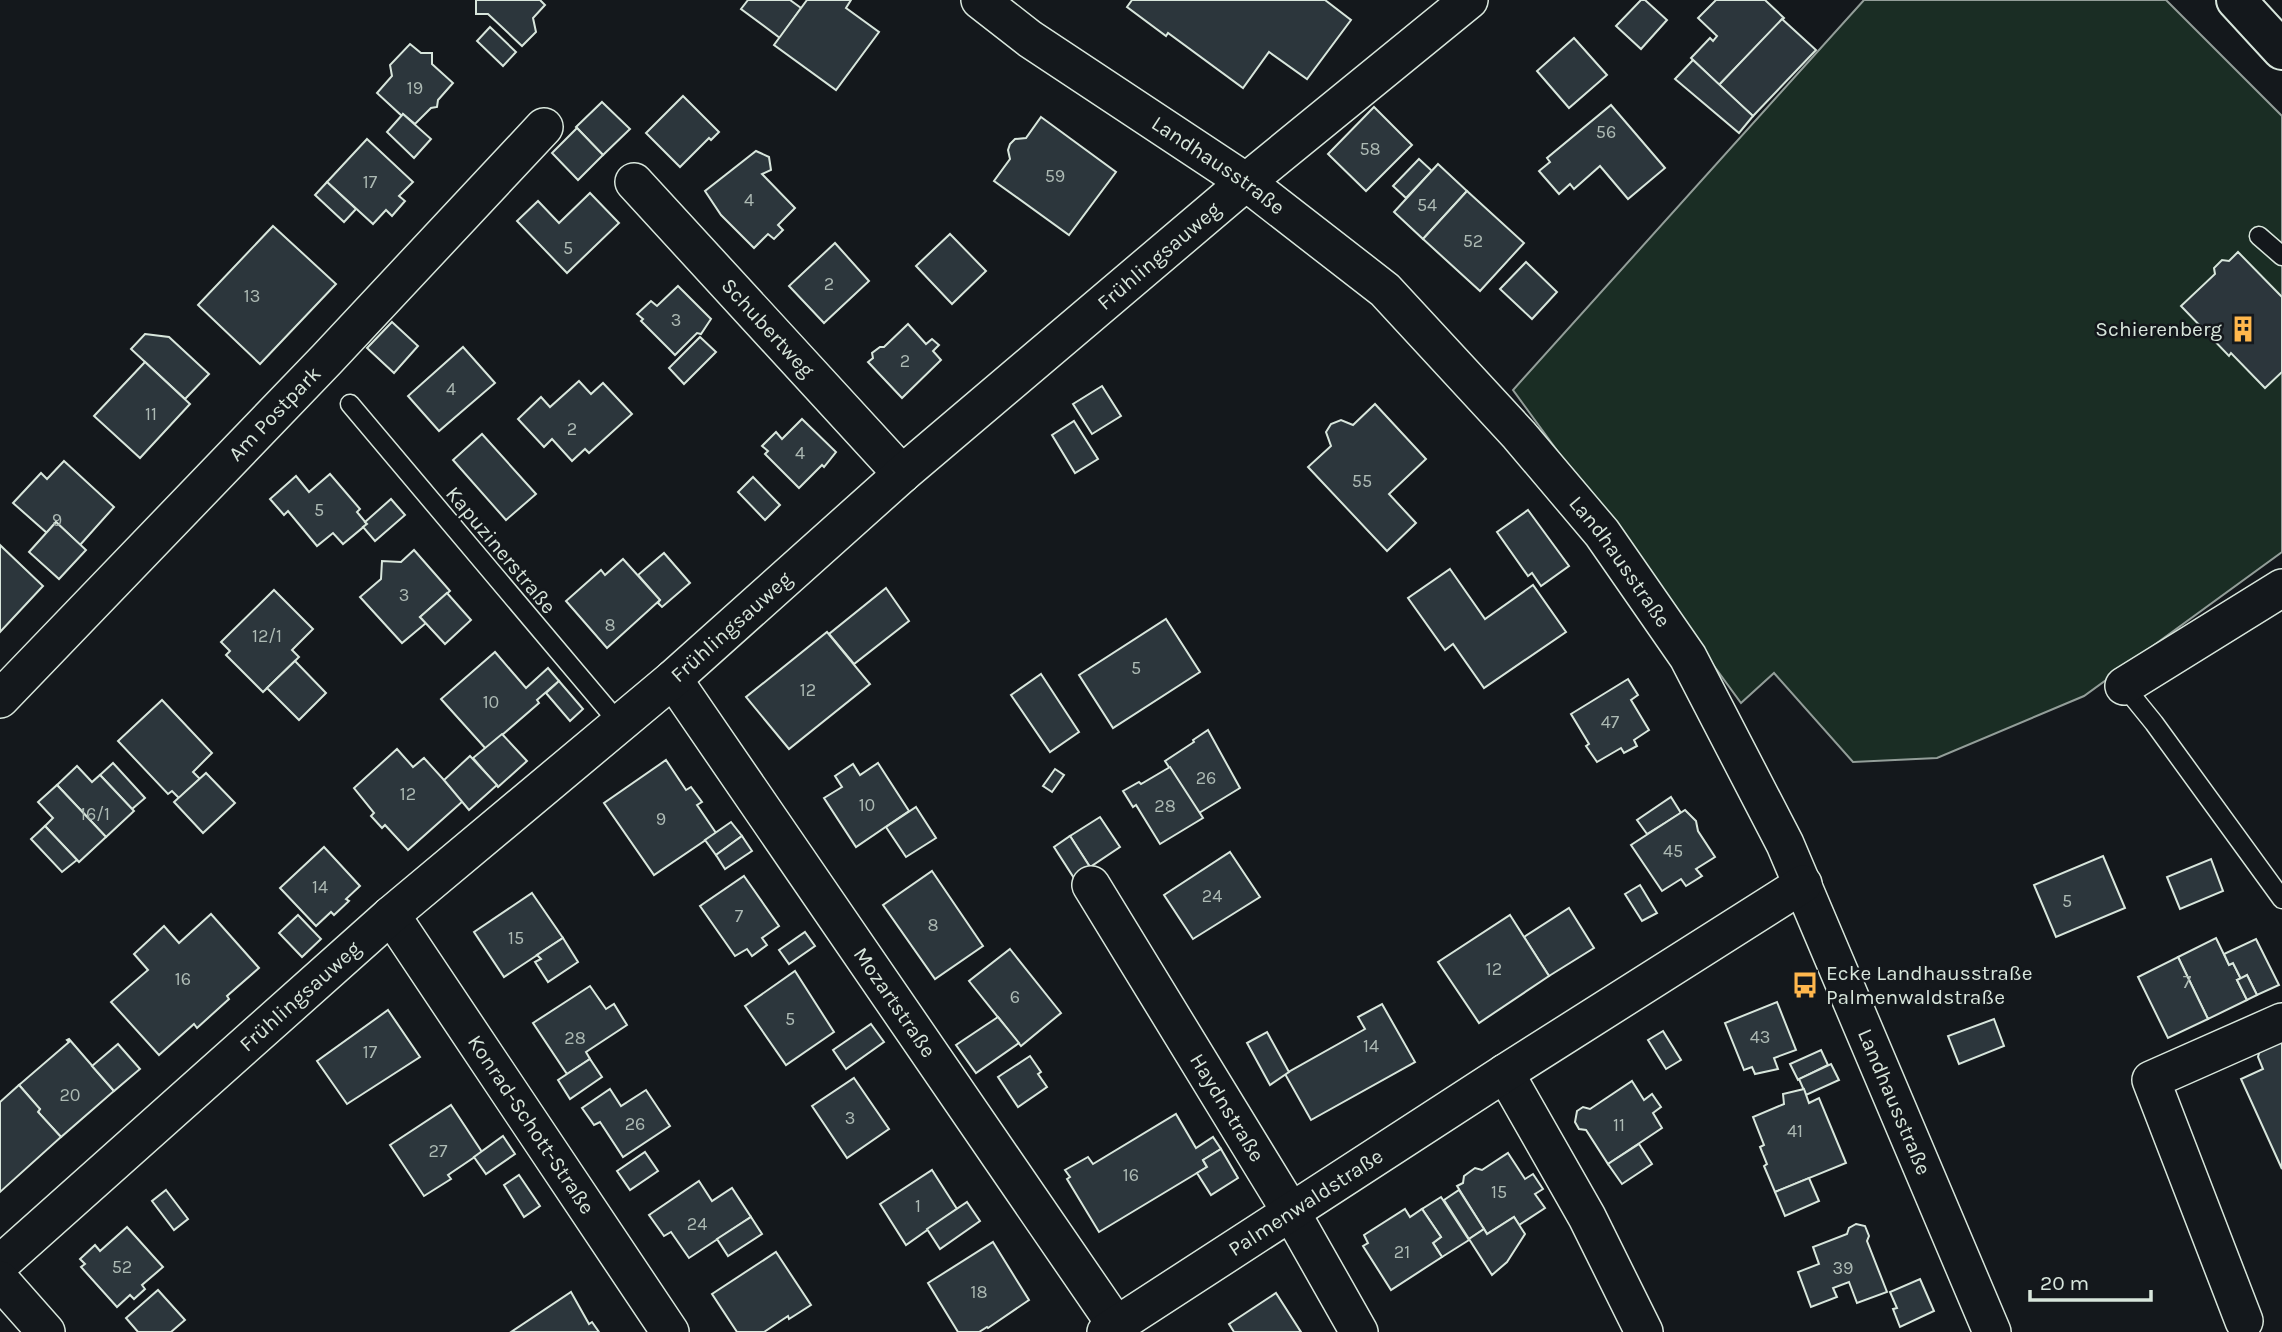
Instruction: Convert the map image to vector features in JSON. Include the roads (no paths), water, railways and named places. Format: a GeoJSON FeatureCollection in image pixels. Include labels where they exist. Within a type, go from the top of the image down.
{"type":"FeatureCollection","features":[{"type":"Feature","properties":{"kind":"main road"},"geometry":{"type":"LineString","coordinates":[[2236,0],[2282,50]]}},
{"type":"Feature","properties":{"kind":"street","name":"Landhausstraße"},"geometry":{"type":"LineString","coordinates":[[979,0],[1030,39],[1247,183],[1385,290],[1519,435],[1602,533],[1688,657],[1785,844],[1992,1332]]}},
{"type":"Feature","properties":{"kind":"street","name":"Frühlingsauweg"},"geometry":{"type":"LineString","coordinates":[[0,1264],[391,915],[673,679],[902,474],[1469,0]]}},
{"type":"Feature","properties":{"kind":"street","name":"Am Postpark"},"geometry":{"type":"LineString","coordinates":[[0,699],[327,359],[544,127]]}},
{"type":"Feature","properties":{"kind":"street","name":"Schubertweg"},"geometry":{"type":"LineString","coordinates":[[634,182],[902,474]]}},
{"type":"Feature","properties":{"kind":"street"},"geometry":{"type":"LineString","coordinates":[[2124,686],[2282,589]]}},
{"type":"Feature","properties":{"kind":"street","name":"Mozartstraße"},"geometry":{"type":"LineString","coordinates":[[673,679],[1111,1329]]}},
{"type":"Feature","properties":{"kind":"street","name":"Palmenwaldstraße"},"geometry":{"type":"LineString","coordinates":[[1111,1329],[1802,884]]}},
{"type":"Feature","properties":{"kind":"street","name":"Haydnstraße"},"geometry":{"type":"LineString","coordinates":[[1091,885],[1290,1212],[1359,1332]]}},
{"type":"Feature","properties":{"kind":"street","name":"Konrad-Schott-Straße"},"geometry":{"type":"LineString","coordinates":[[391,915],[670,1332]]}},
{"type":"Feature","properties":{"kind":"street"},"geometry":{"type":"LineString","coordinates":[[2244,1321],[2151,1080],[2282,1022]]}},
{"type":"Feature","properties":{"kind":"street"},"geometry":{"type":"LineString","coordinates":[[1505,1073],[1587,1217],[1644,1332]]}},
{"type":"Feature","properties":{"kind":"street"},"geometry":{"type":"LineString","coordinates":[[0,1280],[46,1332]]}},
{"type":"Feature","properties":{"kind":"lane"},"geometry":{"type":"LineString","coordinates":[[2259,236],[2282,257]]}},
{"type":"Feature","properties":{"kind":"lane","name":"Kapuzinerstraße"},"geometry":{"type":"LineString","coordinates":[[350,404],[619,723]]}},
{"type":"Feature","properties":{"kind":"lane"},"geometry":{"type":"LineString","coordinates":[[2124,686],[2282,899]]}},
{"type":"Feature","properties":{"kind":"place","name":"Schierenberg"},"geometry":{"type":"Point","coordinates":[2243,329]}},
{"type":"Feature","properties":{"kind":"place","name":"Ecke Landhausstraße Palmenwaldstraße"},"geometry":{"type":"Point","coordinates":[1805,985]}}]}
